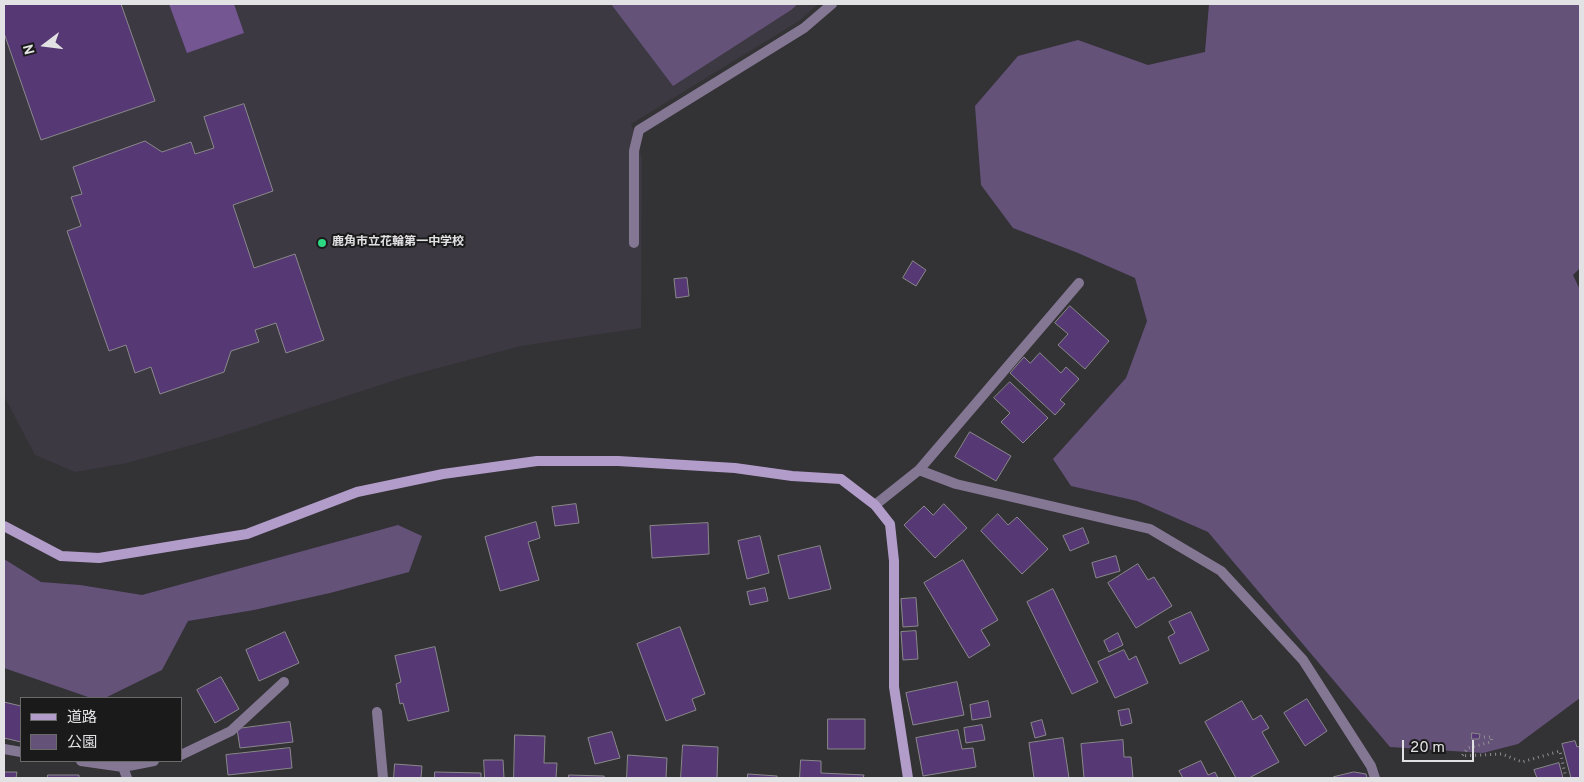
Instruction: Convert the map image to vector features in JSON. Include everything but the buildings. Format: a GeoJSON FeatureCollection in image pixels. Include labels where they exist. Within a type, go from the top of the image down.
{"type":"FeatureCollection","features":[{"type":"Feature","properties":{"kind":"street"},"geometry":{"type":"LineString","coordinates":[[634,243],[634,152],[639,130],[804,28],[832,4]]}},
{"type":"Feature","properties":{"kind":"street"},"geometry":{"type":"LineString","coordinates":[[875,505],[920,470],[1079,283]]}},
{"type":"Feature","properties":{"kind":"street"},"geometry":{"type":"LineString","coordinates":[[4,526],[61,556],[99,558],[247,534],[357,492],[443,474],[537,461],[618,461],[735,468],[792,476],[840,479],[875,505],[890,524],[894,561],[894,687],[908,778]]}},
{"type":"Feature","properties":{"kind":"street"},"geometry":{"type":"LineString","coordinates":[[920,470],[956,484],[1150,529],[1221,571],[1303,660],[1371,766],[1375,778]]}},
{"type":"Feature","properties":{"kind":"street"},"geometry":{"type":"LineString","coordinates":[[182,755],[231,731],[284,682]]}},
{"type":"Feature","properties":{"kind":"street"},"geometry":{"type":"LineString","coordinates":[[377,712],[383,778]]}},
{"type":"Feature","properties":{"kind":"street"},"geometry":{"type":"LineString","coordinates":[[4,749],[20,752]]}},
{"type":"Feature","properties":{"kind":"street"},"geometry":{"type":"LineString","coordinates":[[88,762],[123,767],[149,762]]}},
{"type":"Feature","properties":{"kind":"street"},"geometry":{"type":"LineString","coordinates":[[123,767],[127,778]]}},
{"type":"Feature","properties":{"kind":"path"},"geometry":{"type":"LineString","coordinates":[[1484,737],[1492,737],[1491,742],[1468,748],[1462,756],[1502,754],[1522,762],[1560,751],[1566,778]]}},
{"type":"Feature","properties":{"kind":"shaded area","name":"鹿角市立花輪第一中学校"},"geometry":{"type":"Polygon","coordinates":[[[4,4],[818,4],[799,21],[631,124],[642,158],[641,328],[521,346],[408,376],[217,438],[127,463],[75,472],[35,455],[4,396],[4,4]]]}},
{"type":"Feature","properties":{"kind":"shaded area"},"geometry":{"type":"Polygon","coordinates":[[[169,4],[234,4],[244,33],[187,53],[169,4]]]}},
{"type":"Feature","properties":{"kind":"green space"},"geometry":{"type":"Polygon","coordinates":[[[611,4],[798,4],[673,86],[611,4]]]}},
{"type":"Feature","properties":{"kind":"green space"},"geometry":{"type":"Polygon","coordinates":[[[1209,4],[1580,4],[1580,268],[1573,275],[1580,290],[1580,698],[1518,744],[1483,753],[1390,747],[1208,532],[1137,501],[1071,486],[1053,459],[1126,378],[1147,321],[1135,278],[1078,253],[1013,228],[981,185],[975,106],[1018,56],[1078,40],[1148,65],[1205,52],[1209,4]]]}},
{"type":"Feature","properties":{"kind":"green space"},"geometry":{"type":"Polygon","coordinates":[[[398,525],[422,536],[409,572],[330,593],[254,610],[188,621],[162,670],[107,697],[88,697],[4,668],[4,559],[41,582],[80,585],[142,595],[398,525]]]}},
{"type":"Feature","properties":{"kind":"place","name":"鹿角市立花輪第一中学校"},"geometry":{"type":"Point","coordinates":[322,243]}}]}
